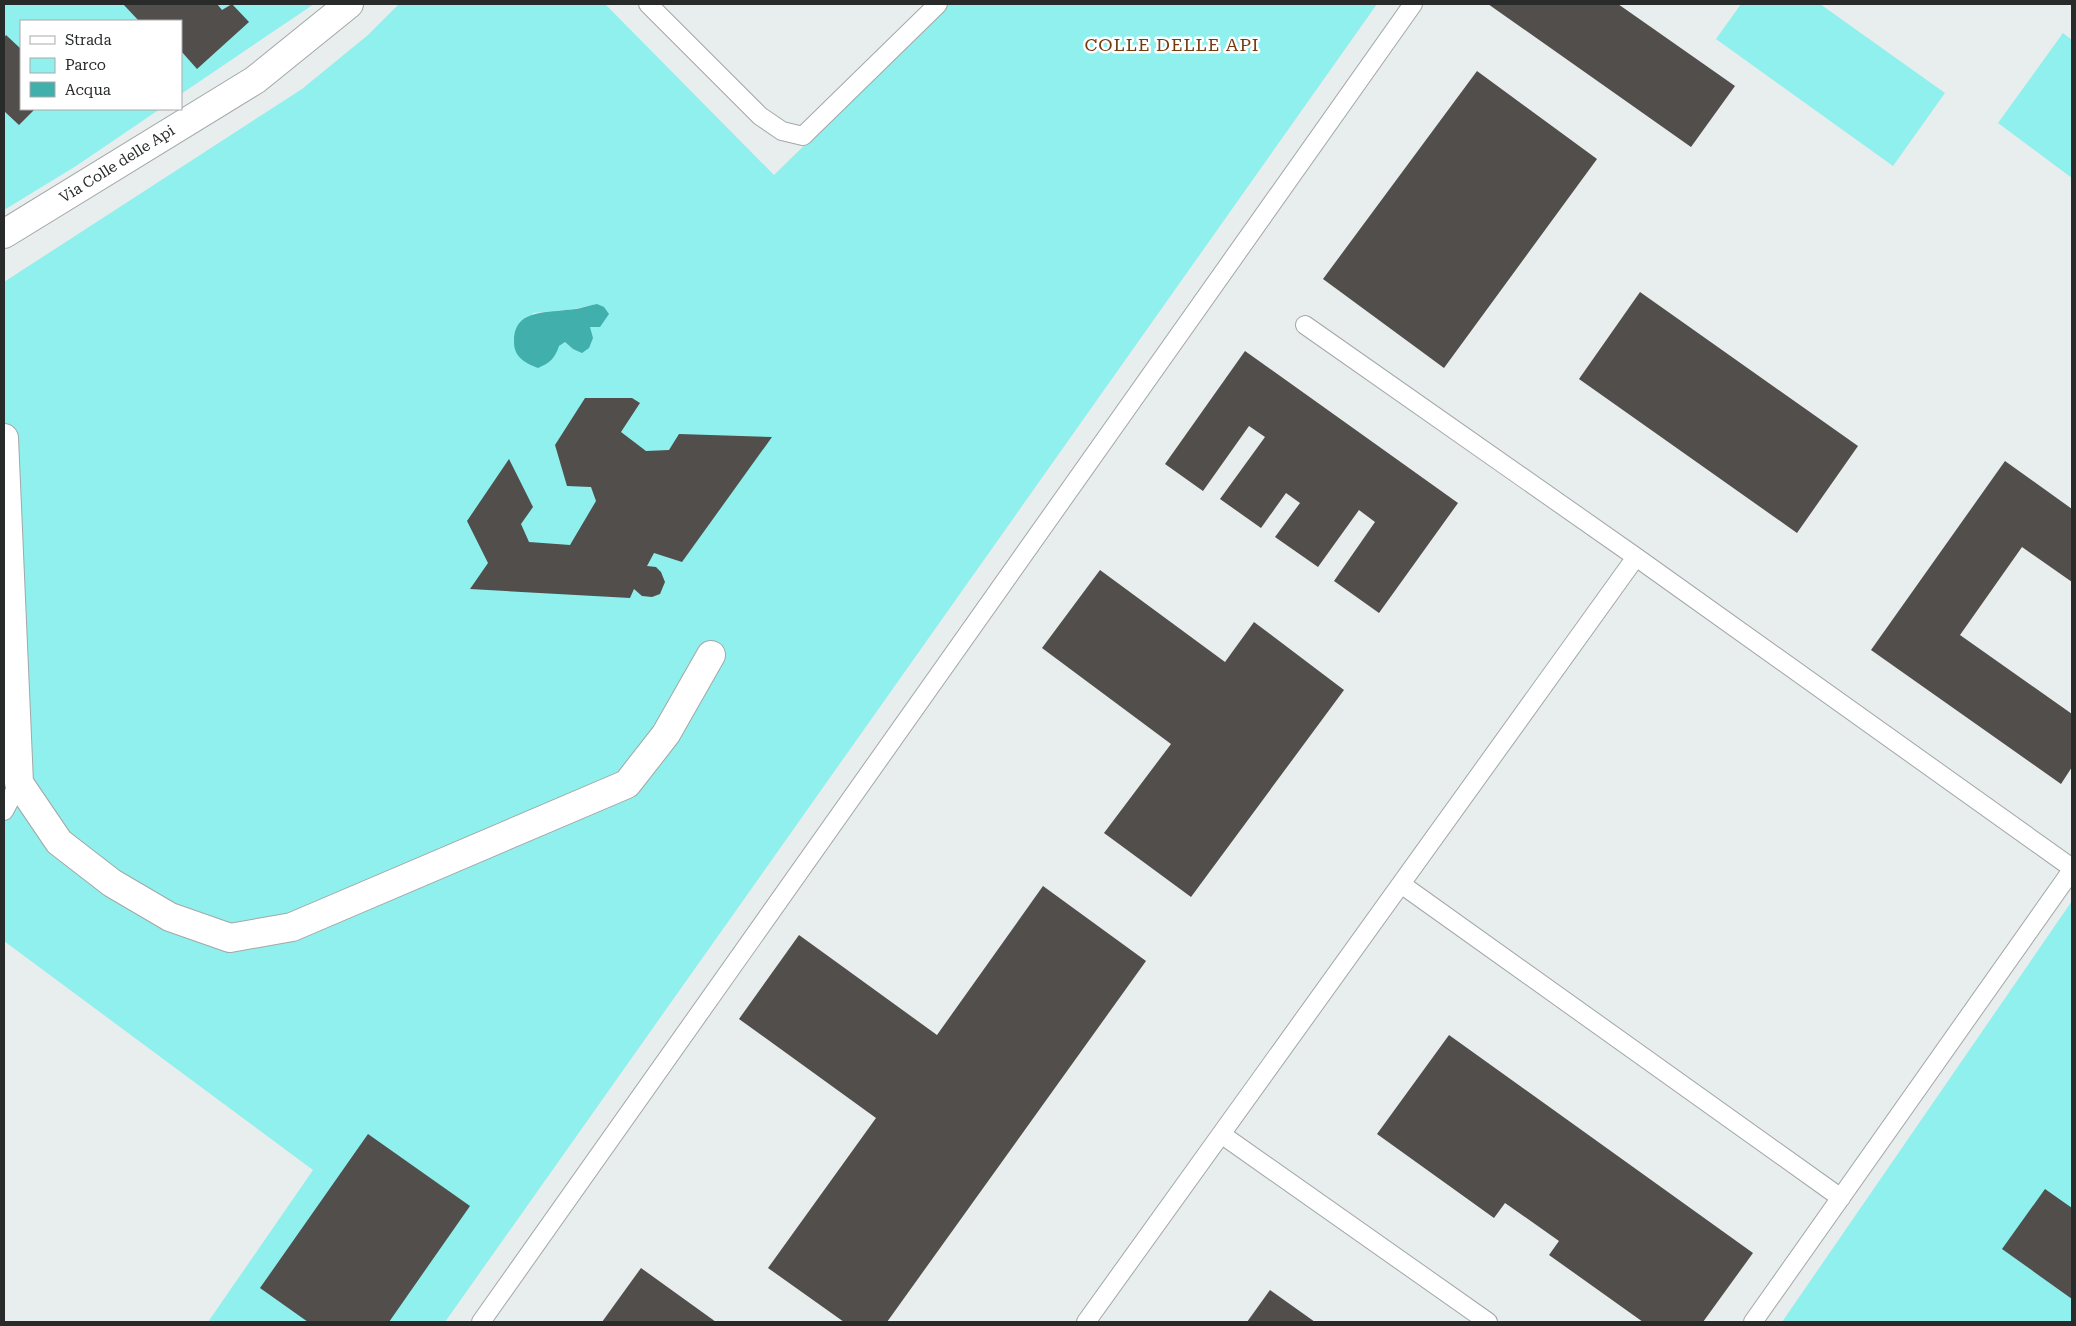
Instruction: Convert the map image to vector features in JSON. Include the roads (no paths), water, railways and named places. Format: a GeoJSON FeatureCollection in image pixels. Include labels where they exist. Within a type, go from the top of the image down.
{"type":"FeatureCollection","features":[{"type":"Feature","properties":{"kind":"street","name":"Via Colle delle Api"},"geometry":{"type":"LineString","coordinates":[[4,234],[255,80],[350,4]]}},
{"type":"Feature","properties":{"kind":"street"},"geometry":{"type":"LineString","coordinates":[[4,438],[19,783],[59,842],[112,883],[170,917],[230,938],[292,927],[627,784],[666,734],[712,655]]}},
{"type":"Feature","properties":{"kind":"lane"},"geometry":{"type":"LineString","coordinates":[[656,6],[760,116],[782,131],[803,136],[938,4]]}},
{"type":"Feature","properties":{"kind":"lane"},"geometry":{"type":"LineString","coordinates":[[481,1322],[1413,4]]}},
{"type":"Feature","properties":{"kind":"lane"},"geometry":{"type":"LineString","coordinates":[[1305,325],[1636,557],[2072,869],[1753,1322]]}},
{"type":"Feature","properties":{"kind":"lane"},"geometry":{"type":"LineString","coordinates":[[1086,1322],[1636,557]]}},
{"type":"Feature","properties":{"kind":"lane"},"geometry":{"type":"LineString","coordinates":[[4,811],[19,783]]}},
{"type":"Feature","properties":{"kind":"lane"},"geometry":{"type":"LineString","coordinates":[[1401,884],[1841,1198]]}},
{"type":"Feature","properties":{"kind":"lane"},"geometry":{"type":"LineString","coordinates":[[1221,1134],[1488,1322]]}},
{"type":"Feature","properties":{"kind":"water"},"geometry":{"type":"Polygon","coordinates":[[[597,304],[604,307],[609,314],[600,327],[590,327],[593,338],[589,348],[582,353],[573,349],[565,342],[559,346],[552,360],[538,368],[525,362],[518,356],[514,347],[515,332],[524,319],[540,313],[597,304]]]}},
{"type":"Feature","properties":{"kind":"district","name":"COLLE DELLE API"},"geometry":{"type":"Point","coordinates":[1172,45]}}]}
